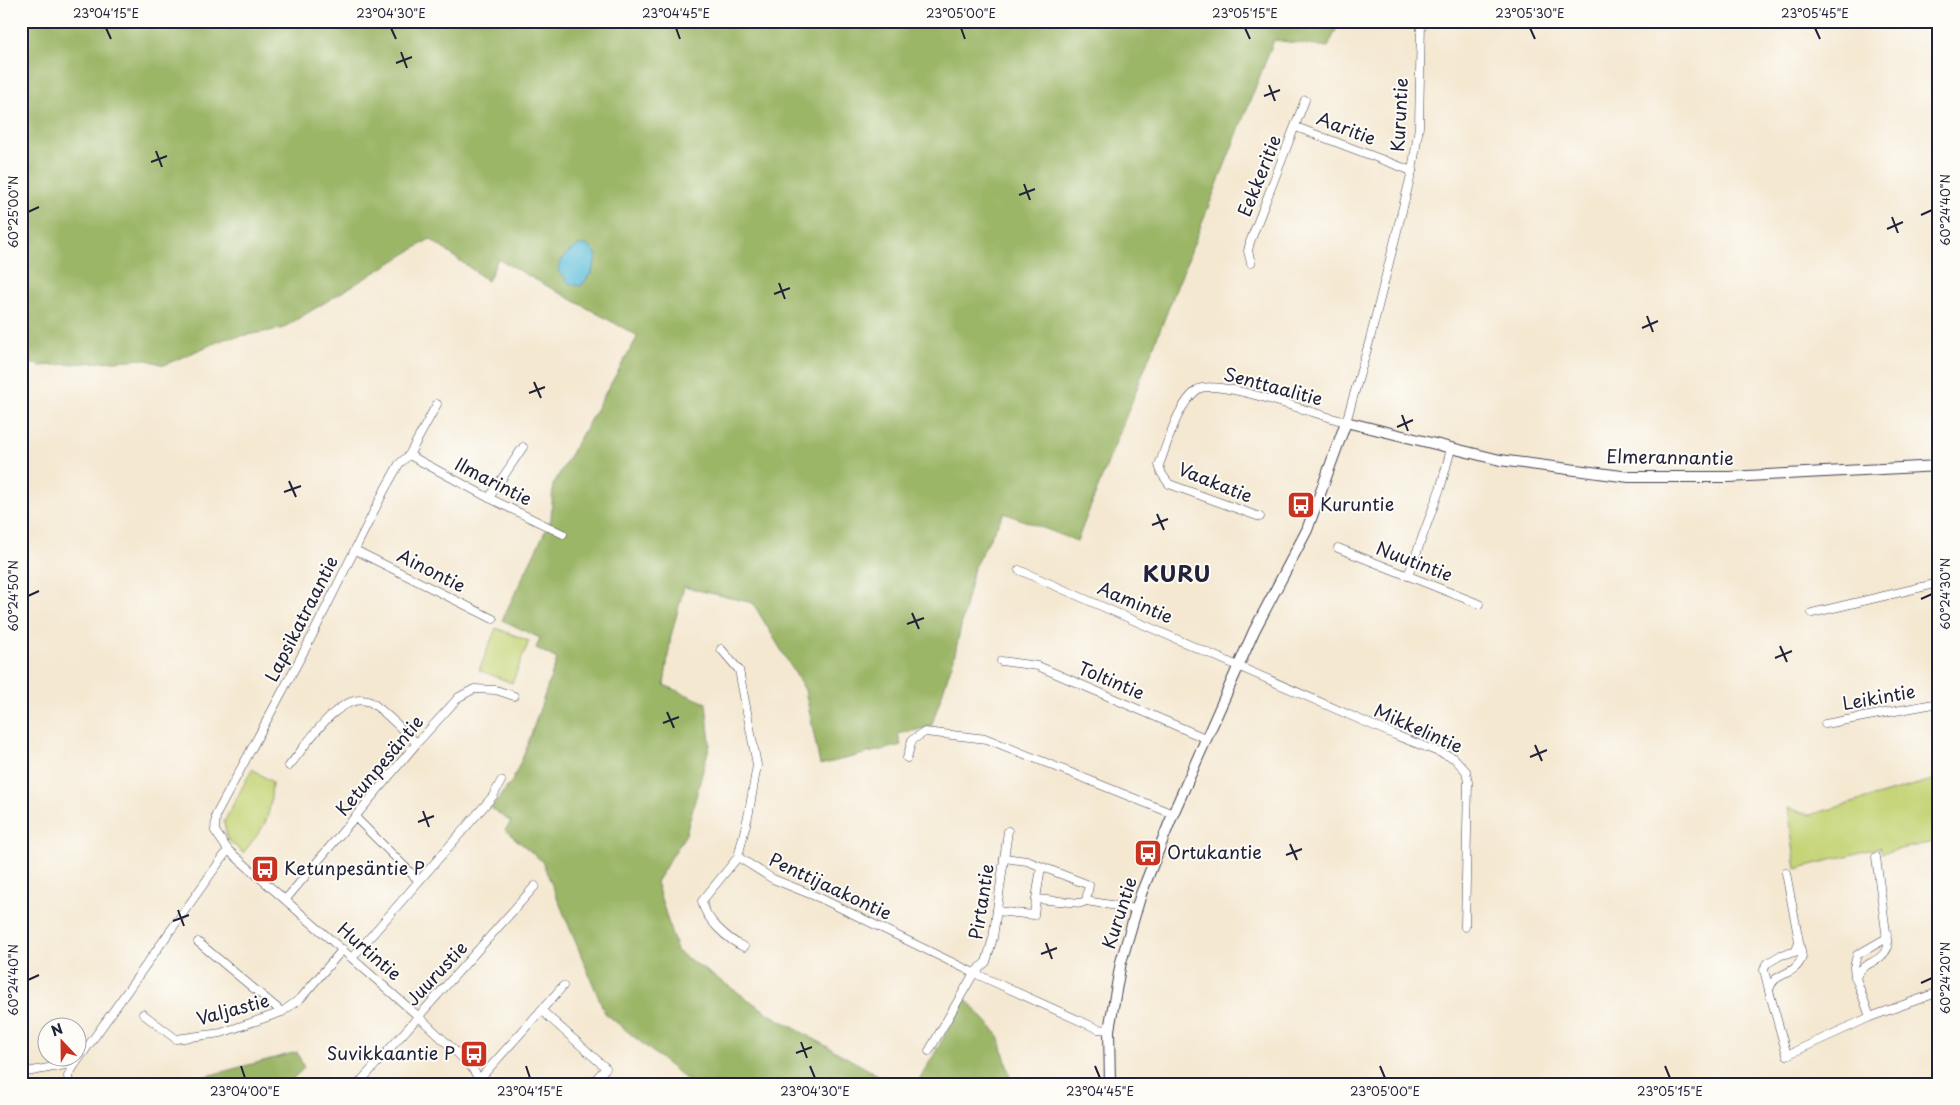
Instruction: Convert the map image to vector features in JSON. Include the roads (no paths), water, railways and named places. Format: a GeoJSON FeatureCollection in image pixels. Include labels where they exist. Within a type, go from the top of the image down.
{"type":"FeatureCollection","features":[{"type":"Feature","properties":{"kind":"street","name":"Kuruntie"},"geometry":{"type":"LineString","coordinates":[[1110,1084],[1109,1030],[1121,962],[1136,909],[1173,814],[1270,597],[1308,530],[1346,422],[1370,339],[1412,171],[1418,127],[1421,21]]}},
{"type":"Feature","properties":{"kind":"street","name":"Eekkeritie"},"geometry":{"type":"LineString","coordinates":[[1251,263],[1248,251],[1250,242],[1305,100]]}},
{"type":"Feature","properties":{"kind":"street","name":"Aaritie"},"geometry":{"type":"LineString","coordinates":[[1296,127],[1412,171]]}},
{"type":"Feature","properties":{"kind":"street","name":"Senttaalitie"},"geometry":{"type":"LineString","coordinates":[[1162,474],[1159,465],[1184,403],[1198,388],[1206,386],[1233,389],[1346,422]]}},
{"type":"Feature","properties":{"kind":"street","name":"Lapsikatraantie"},"geometry":{"type":"LineString","coordinates":[[228,850],[215,831],[216,815],[311,638],[384,489],[399,464],[409,455],[437,404]]}},
{"type":"Feature","properties":{"kind":"street","name":"Elmerannantie"},"geometry":{"type":"LineString","coordinates":[[1346,422],[1500,460],[1629,477],[1729,477],[1939,466]]}},
{"type":"Feature","properties":{"kind":"street"},"geometry":{"type":"LineString","coordinates":[[489,498],[523,446]]}},
{"type":"Feature","properties":{"kind":"street"},"geometry":{"type":"LineString","coordinates":[[1408,576],[1451,449]]}},
{"type":"Feature","properties":{"kind":"street","name":"Ilmarintie"},"geometry":{"type":"LineString","coordinates":[[409,455],[489,498],[563,534]]}},
{"type":"Feature","properties":{"kind":"street","name":"Vaakatie"},"geometry":{"type":"LineString","coordinates":[[1162,474],[1169,484],[1260,517]]}},
{"type":"Feature","properties":{"kind":"street","name":"Nuutintie"},"geometry":{"type":"LineString","coordinates":[[1338,548],[1479,604]]}},
{"type":"Feature","properties":{"kind":"street","name":"Ainontie"},"geometry":{"type":"LineString","coordinates":[[354,550],[493,619]]}},
{"type":"Feature","properties":{"kind":"street","name":"Aamintie"},"geometry":{"type":"LineString","coordinates":[[1019,570],[1239,666]]}},
{"type":"Feature","properties":{"kind":"street"},"geometry":{"type":"LineString","coordinates":[[1812,613],[1939,583]]}},
{"type":"Feature","properties":{"kind":"street"},"geometry":{"type":"LineString","coordinates":[[721,649],[739,670],[757,765],[749,812],[738,857],[702,901],[703,911],[735,943],[744,947]]}},
{"type":"Feature","properties":{"kind":"street","name":"Toltintie"},"geometry":{"type":"LineString","coordinates":[[1001,661],[1038,666],[1208,738]]}},
{"type":"Feature","properties":{"kind":"street","name":"Mikkelintie"},"geometry":{"type":"LineString","coordinates":[[1239,666],[1454,758],[1462,764],[1466,771],[1468,782],[1465,927]]}},
{"type":"Feature","properties":{"kind":"street","name":"Ketunpesäntie"},"geometry":{"type":"LineString","coordinates":[[286,899],[356,818],[416,743],[459,697],[474,689],[496,690],[514,696]]}},
{"type":"Feature","properties":{"kind":"street"},"geometry":{"type":"LineString","coordinates":[[289,766],[338,707],[354,700],[370,702],[416,743]]}},
{"type":"Feature","properties":{"kind":"street","name":"Leikintie"},"geometry":{"type":"LineString","coordinates":[[1825,724],[1939,703]]}},
{"type":"Feature","properties":{"kind":"street"},"geometry":{"type":"LineString","coordinates":[[907,758],[912,740],[926,732],[987,740],[1173,814]]}},
{"type":"Feature","properties":{"kind":"street"},"geometry":{"type":"LineString","coordinates":[[352,958],[492,796],[501,782]]}},
{"type":"Feature","properties":{"kind":"street"},"geometry":{"type":"LineString","coordinates":[[356,818],[420,881]]}},
{"type":"Feature","properties":{"kind":"street","name":"Pirtantie"},"geometry":{"type":"LineString","coordinates":[[929,1051],[974,973],[986,962],[997,911],[1008,831]]}},
{"type":"Feature","properties":{"kind":"street"},"geometry":{"type":"LineString","coordinates":[[88,1046],[228,850]]}},
{"type":"Feature","properties":{"kind":"street","name":"Hurtintie"},"geometry":{"type":"LineString","coordinates":[[228,850],[343,949],[470,1064],[479,1082]]}},
{"type":"Feature","properties":{"kind":"street","name":"Penttijaakontie"},"geometry":{"type":"LineString","coordinates":[[738,857],[773,879],[820,898],[974,973],[1098,1028],[1109,1030]]}},
{"type":"Feature","properties":{"kind":"street"},"geometry":{"type":"LineString","coordinates":[[1856,978],[1862,968],[1881,958],[1888,947],[1876,857]]}},
{"type":"Feature","properties":{"kind":"street"},"geometry":{"type":"LineString","coordinates":[[1004,858],[1040,866],[1089,885],[1086,901]]}},
{"type":"Feature","properties":{"kind":"street"},"geometry":{"type":"LineString","coordinates":[[997,911],[1034,915],[1040,866]]}},
{"type":"Feature","properties":{"kind":"street"},"geometry":{"type":"LineString","coordinates":[[1769,991],[1770,983],[1799,966],[1802,957],[1786,873]]}},
{"type":"Feature","properties":{"kind":"street","name":"Juurustie"},"geometry":{"type":"LineString","coordinates":[[360,1082],[535,886]]}},
{"type":"Feature","properties":{"kind":"street"},"geometry":{"type":"LineString","coordinates":[[1036,899],[1081,903],[1086,901],[1136,909]]}},
{"type":"Feature","properties":{"kind":"street"},"geometry":{"type":"LineString","coordinates":[[1870,1017],[1854,967],[1857,955],[1866,948],[1885,940],[1887,934]]}},
{"type":"Feature","properties":{"kind":"street"},"geometry":{"type":"LineString","coordinates":[[1799,941],[1795,952],[1781,956],[1766,964],[1764,970],[1787,1055],[1870,1017],[1939,992]]}},
{"type":"Feature","properties":{"kind":"street"},"geometry":{"type":"LineString","coordinates":[[198,942],[282,1012]]}},
{"type":"Feature","properties":{"kind":"street","name":"Valjastie"},"geometry":{"type":"LineString","coordinates":[[142,1014],[176,1039],[221,1032],[282,1012],[300,998],[343,949]]}},
{"type":"Feature","properties":{"kind":"street"},"geometry":{"type":"LineString","coordinates":[[479,1082],[563,986]]}},
{"type":"Feature","properties":{"kind":"street"},"geometry":{"type":"LineString","coordinates":[[541,1010],[606,1068],[591,1084]]}},
{"type":"Feature","properties":{"kind":"street"},"geometry":{"type":"LineString","coordinates":[[21,1073],[48,1068]]}},
{"type":"Feature","properties":{"kind":"street"},"geometry":{"type":"LineString","coordinates":[[69,1084],[68,1076],[73,1068]]}},
{"type":"Feature","properties":{"kind":"water"},"geometry":{"type":"Polygon","coordinates":[[[579,245],[586,245],[597,254],[592,272],[581,286],[570,284],[558,271],[560,263],[565,256],[579,245]]]}},
{"type":"Feature","properties":{"kind":"place","name":"Kuruntie"},"geometry":{"type":"Point","coordinates":[1301,505]}},
{"type":"Feature","properties":{"kind":"place","name":"Ortukantie"},"geometry":{"type":"Point","coordinates":[1148,853]}},
{"type":"Feature","properties":{"kind":"place","name":"Ketunpesäntie P"},"geometry":{"type":"Point","coordinates":[265,869]}},
{"type":"Feature","properties":{"kind":"place","name":"Suvikkaantie P"},"geometry":{"type":"Point","coordinates":[474,1054]}},
{"type":"Feature","properties":{"kind":"district","name":"KURU"},"geometry":{"type":"Point","coordinates":[1177,574]}}]}
